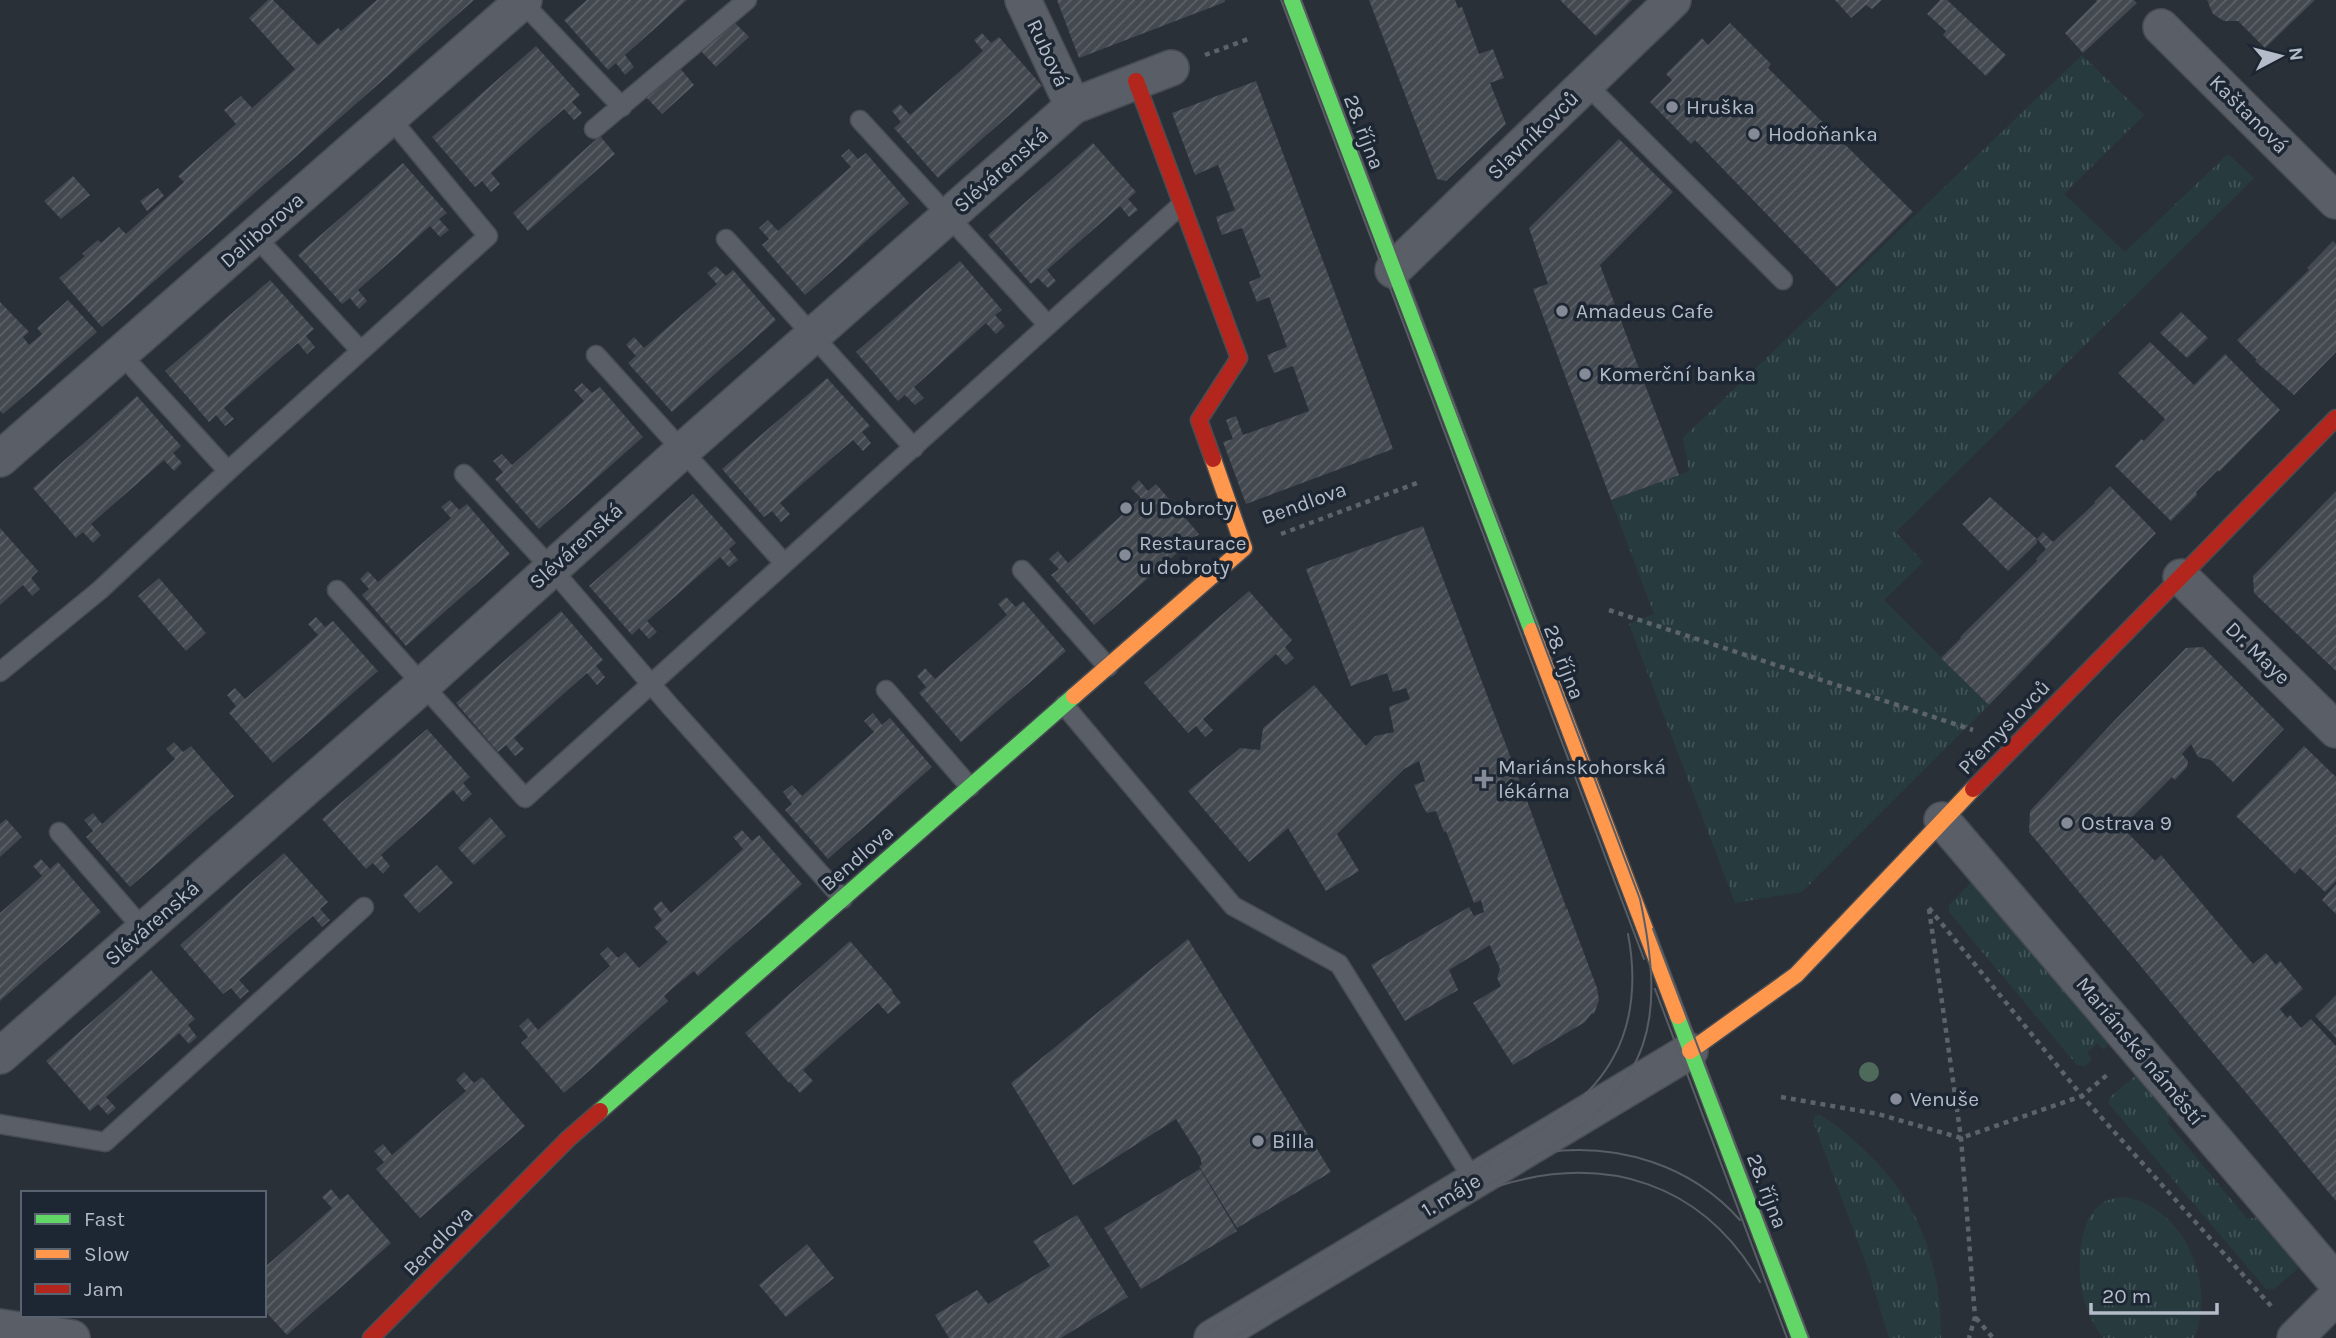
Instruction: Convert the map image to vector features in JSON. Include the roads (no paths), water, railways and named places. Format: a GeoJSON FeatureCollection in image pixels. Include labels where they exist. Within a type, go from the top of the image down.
{"type":"FeatureCollection","features":[{"type":"Feature","properties":{"kind":"street","name":"Rubová"},"geometry":{"type":"LineString","coordinates":[[1023,0],[1073,106]]}},
{"type":"Feature","properties":{"kind":"street","name":"28. října"},"geometry":{"type":"LineString","coordinates":[[1292,0],[1800,1338]]}},
{"type":"Feature","properties":{"kind":"street","name":"Slavníkovců"},"geometry":{"type":"LineString","coordinates":[[1393,270],[1673,0]]}},
{"type":"Feature","properties":{"kind":"street","name":"Daliborova"},"geometry":{"type":"LineString","coordinates":[[0,459],[523,1]]}},
{"type":"Feature","properties":{"kind":"street","name":"Kaštanová"},"geometry":{"type":"LineString","coordinates":[[2161,27],[2336,201]]}},
{"type":"Feature","properties":{"kind":"street","name":"Slévárenská"},"geometry":{"type":"LineString","coordinates":[[3,1047],[144,930],[423,685],[682,451],[1073,106],[1171,68]]}},
{"type":"Feature","properties":{"kind":"street"},"geometry":{"type":"LineString","coordinates":[[1136,81],[1181,205]]}},
{"type":"Feature","properties":{"kind":"street","name":"Bendlova"},"geometry":{"type":"LineString","coordinates":[[371,1338],[568,1139],[1244,548],[1199,420],[1238,358],[1181,205]]}},
{"type":"Feature","properties":{"kind":"street","name":"Přemyslovců"},"geometry":{"type":"LineString","coordinates":[[1690,1051],[1796,975],[1942,820],[2336,418]]}},
{"type":"Feature","properties":{"kind":"street","name":"Dr. Maye"},"geometry":{"type":"LineString","coordinates":[[2181,577],[2336,730]]}},
{"type":"Feature","properties":{"kind":"street","name":"Mariánské náměstí"},"geometry":{"type":"LineString","coordinates":[[1942,820],[2336,1282]]}},
{"type":"Feature","properties":{"kind":"street","name":"1. máje"},"geometry":{"type":"LineString","coordinates":[[1212,1338],[1690,1051]]}},
{"type":"Feature","properties":{"kind":"street"},"geometry":{"type":"LineString","coordinates":[[2296,1337],[2336,1297]]}},
{"type":"Feature","properties":{"kind":"street"},"geometry":{"type":"LineString","coordinates":[[22,1332],[72,1338]]}},
{"type":"Feature","properties":{"kind":"lane"},"geometry":{"type":"LineString","coordinates":[[594,130],[747,0]]}},
{"type":"Feature","properties":{"kind":"lane"},"geometry":{"type":"LineString","coordinates":[[523,1],[622,107]]}},
{"type":"Feature","properties":{"kind":"lane"},"geometry":{"type":"LineString","coordinates":[[1586,84],[1783,280]]}},
{"type":"Feature","properties":{"kind":"lane"},"geometry":{"type":"LineString","coordinates":[[0,672],[100,590],[488,236],[391,118]]}},
{"type":"Feature","properties":{"kind":"lane"},"geometry":{"type":"LineString","coordinates":[[860,120],[1048,325]]}},
{"type":"Feature","properties":{"kind":"lane"},"geometry":{"type":"LineString","coordinates":[[337,590],[525,798],[1181,205]]}},
{"type":"Feature","properties":{"kind":"lane"},"geometry":{"type":"LineString","coordinates":[[255,236],[360,350]]}},
{"type":"Feature","properties":{"kind":"lane"},"geometry":{"type":"LineString","coordinates":[[726,239],[914,448]]}},
{"type":"Feature","properties":{"kind":"lane"},"geometry":{"type":"LineString","coordinates":[[121,354],[228,471]]}},
{"type":"Feature","properties":{"kind":"lane"},"geometry":{"type":"LineString","coordinates":[[596,355],[784,563]]}},
{"type":"Feature","properties":{"kind":"lane"},"geometry":{"type":"LineString","coordinates":[[464,474],[551,568],[843,899]]}},
{"type":"Feature","properties":{"kind":"lane"},"geometry":{"type":"LineString","coordinates":[[1022,570],[1108,667]]}},
{"type":"Feature","properties":{"kind":"lane"},"geometry":{"type":"LineString","coordinates":[[886,690],[970,787]]}},
{"type":"Feature","properties":{"kind":"lane"},"geometry":{"type":"LineString","coordinates":[[1064,705],[1233,906],[1339,964],[1474,1181]]}},
{"type":"Feature","properties":{"kind":"lane"},"geometry":{"type":"LineString","coordinates":[[59,832],[144,930]]}},
{"type":"Feature","properties":{"kind":"lane"},"geometry":{"type":"LineString","coordinates":[[0,1124],[105,1142],[364,907]]}},
{"type":"Feature","properties":{"kind":"tram line"},"geometry":{"type":"LineString","coordinates":[[1281,0],[1644,959]]}},
{"type":"Feature","properties":{"kind":"tram line"},"geometry":{"type":"LineString","coordinates":[[1233,1338],[1543,1152],[1580,1127],[1608,1101],[1629,1074],[1642,1046],[1650,1015],[1648,942],[1640,899],[1301,0]]}},
{"type":"Feature","properties":{"kind":"tram line"},"geometry":{"type":"LineString","coordinates":[[1653,929],[1809,1338]]}},
{"type":"Feature","properties":{"kind":"tram line"},"geometry":{"type":"LineString","coordinates":[[1195,1338],[1482,1166],[1551,1122],[1592,1088],[1620,1044],[1629,1013],[1632,965],[1628,934]]}},
{"type":"Feature","properties":{"kind":"tram line"},"geometry":{"type":"LineString","coordinates":[[1655,989],[1787,1338]]}},
{"type":"Feature","properties":{"kind":"tram line"},"geometry":{"type":"LineString","coordinates":[[1547,1152],[1601,1151],[1652,1162],[1699,1185],[1721,1201],[1740,1220]]}},
{"type":"Feature","properties":{"kind":"tram line"},"geometry":{"type":"LineString","coordinates":[[1498,1186],[1538,1177],[1576,1173],[1613,1176],[1647,1184],[1680,1199],[1710,1220],[1736,1248],[1760,1282]]}},
{"type":"Feature","properties":{"kind":"place","name":"Hruška"},"geometry":{"type":"Point","coordinates":[1672,107]}},
{"type":"Feature","properties":{"kind":"place","name":"Hodoňanka"},"geometry":{"type":"Point","coordinates":[1754,134]}},
{"type":"Feature","properties":{"kind":"place","name":"Amadeus Cafe"},"geometry":{"type":"Point","coordinates":[1562,311]}},
{"type":"Feature","properties":{"kind":"place","name":"Komerční banka"},"geometry":{"type":"Point","coordinates":[1585,374]}},
{"type":"Feature","properties":{"kind":"place","name":"U Dobroty"},"geometry":{"type":"Point","coordinates":[1126,508]}},
{"type":"Feature","properties":{"kind":"place","name":"Restaurace u dobroty"},"geometry":{"type":"Point","coordinates":[1125,555]}},
{"type":"Feature","properties":{"kind":"place","name":"Mariánskohorská lékárna"},"geometry":{"type":"Point","coordinates":[1484,779]}},
{"type":"Feature","properties":{"kind":"place","name":"Ostrava 9"},"geometry":{"type":"Point","coordinates":[2067,823]}},
{"type":"Feature","properties":{"kind":"place","name":"Venuše"},"geometry":{"type":"Point","coordinates":[1896,1099]}},
{"type":"Feature","properties":{"kind":"place","name":"Billa"},"geometry":{"type":"Point","coordinates":[1258,1141]}}]}
